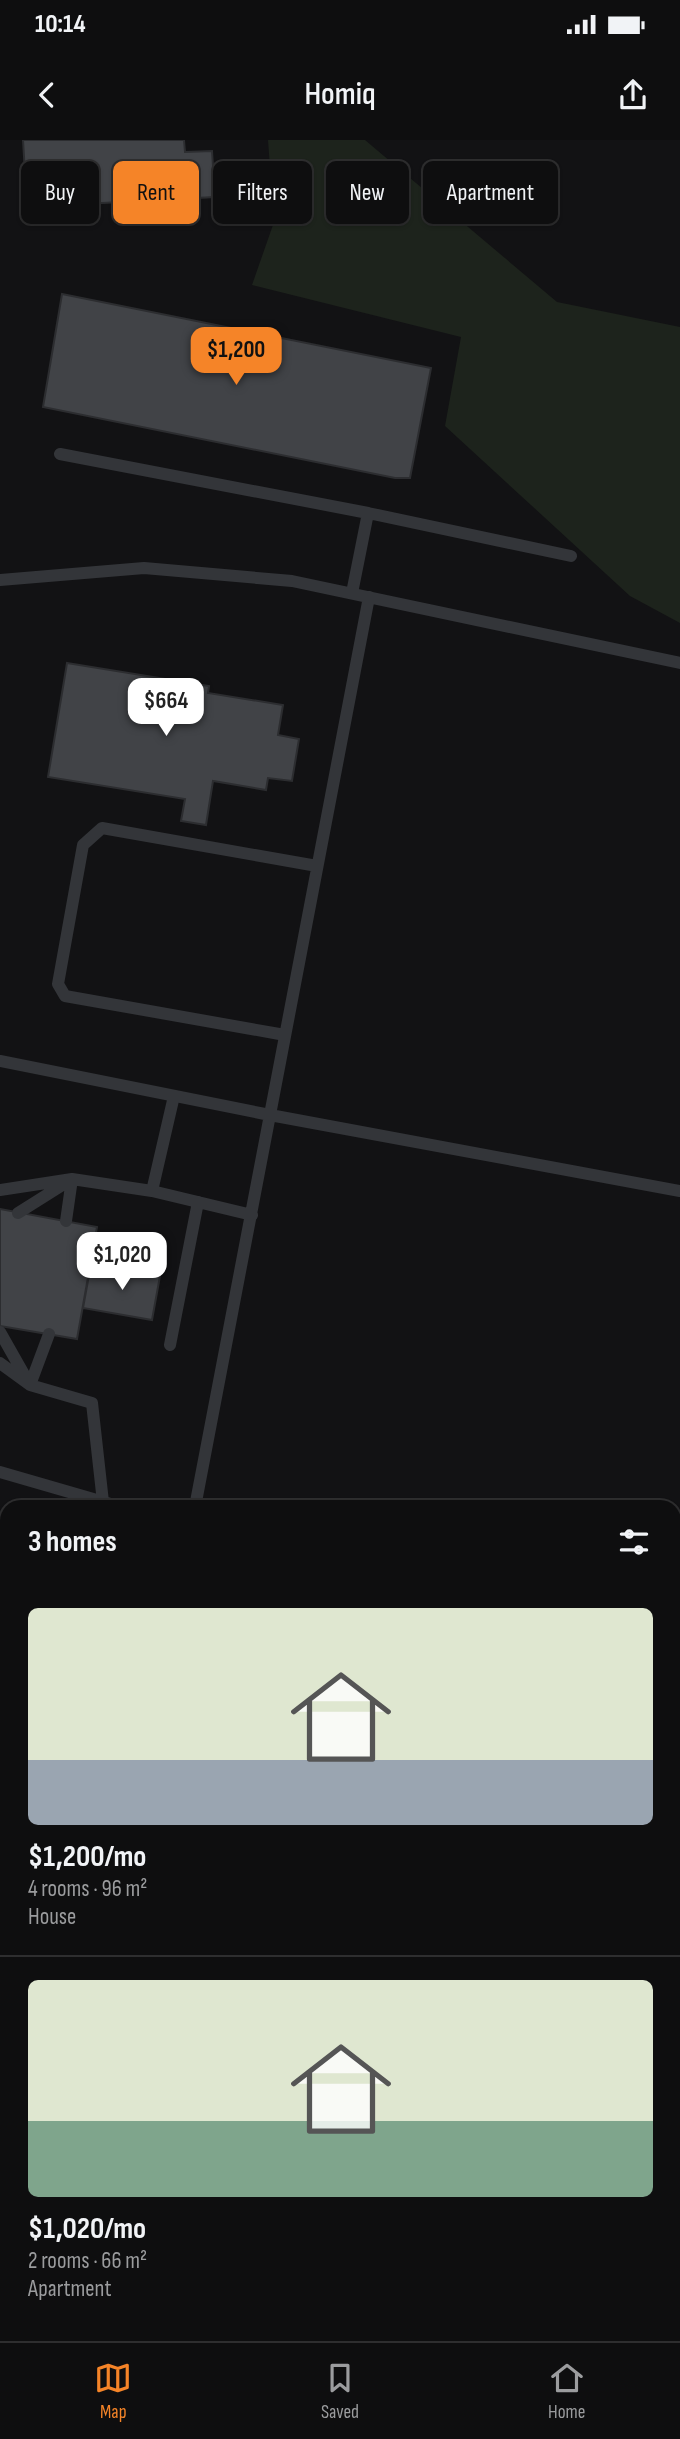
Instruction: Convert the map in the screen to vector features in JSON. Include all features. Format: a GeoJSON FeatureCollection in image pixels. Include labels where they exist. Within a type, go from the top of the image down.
{"type":"FeatureCollection","features":[{"type":"Feature","properties":{"kind":"lane"},"geometry":{"type":"LineString","coordinates":[[60,454],[368,513],[571,556]]}},
{"type":"Feature","properties":{"kind":"lane"},"geometry":{"type":"LineString","coordinates":[[352,593],[368,513]]}},
{"type":"Feature","properties":{"kind":"lane"},"geometry":{"type":"LineString","coordinates":[[0,580],[144,568],[292,581],[680,663]]}},
{"type":"Feature","properties":{"kind":"lane"},"geometry":{"type":"LineString","coordinates":[[196,1500],[369,597]]}},
{"type":"Feature","properties":{"kind":"lane"},"geometry":{"type":"LineString","coordinates":[[285,1035],[65,996],[58,984],[83,845],[102,828],[317,866]]}},
{"type":"Feature","properties":{"kind":"lane"},"geometry":{"type":"LineString","coordinates":[[0,1061],[270,1115],[680,1191]]}},
{"type":"Feature","properties":{"kind":"lane"},"geometry":{"type":"LineString","coordinates":[[152,1191],[174,1096]]}},
{"type":"Feature","properties":{"kind":"lane"},"geometry":{"type":"LineString","coordinates":[[0,1190],[72,1178],[152,1191],[252,1215]]}},
{"type":"Feature","properties":{"kind":"lane"},"geometry":{"type":"LineString","coordinates":[[18,1213],[72,1178]]}},
{"type":"Feature","properties":{"kind":"lane"},"geometry":{"type":"LineString","coordinates":[[66,1222],[72,1178]]}},
{"type":"Feature","properties":{"kind":"lane"},"geometry":{"type":"LineString","coordinates":[[170,1345],[198,1202]]}},
{"type":"Feature","properties":{"kind":"lane"},"geometry":{"type":"LineString","coordinates":[[0,1332],[30,1385]]}},
{"type":"Feature","properties":{"kind":"lane"},"geometry":{"type":"LineString","coordinates":[[30,1385],[49,1334]]}},
{"type":"Feature","properties":{"kind":"lane"},"geometry":{"type":"LineString","coordinates":[[0,1363],[30,1385],[93,1403],[103,1500]]}},
{"type":"Feature","properties":{"kind":"lane"},"geometry":{"type":"LineString","coordinates":[[0,1472],[96,1500]]}},
{"type":"Feature","properties":{"kind":"shaded area"},"geometry":{"type":"Polygon","coordinates":[[[268,140],[365,140],[390,161],[326,161],[326,224],[409,224],[409,177],[423,189],[423,224],[465,224],[557,302],[680,327],[680,623],[630,596],[445,426],[461,337],[252,285],[273,224],[312,224],[312,161],[270,161],[268,140]]]}},
{"type":"Feature","properties":{"kind":"building"},"geometry":{"type":"Polygon","coordinates":[[[23,140],[184,140],[185,152],[212,151],[213,197],[199,198],[199,161],[113,161],[113,202],[99,203],[99,161],[24,161],[23,140]]]}},
{"type":"Feature","properties":{"kind":"building"},"geometry":{"type":"Polygon","coordinates":[[[62,294],[431,368],[410,478],[395,478],[43,407],[62,294]]]}},
{"type":"Feature","properties":{"kind":"building"},"geometry":{"type":"Polygon","coordinates":[[[67,663],[209,686],[208,693],[283,705],[278,735],[299,739],[292,781],[268,778],[266,790],[213,781],[206,825],[181,821],[185,799],[48,777],[67,663]]]}},
{"type":"Feature","properties":{"kind":"building"},"geometry":{"type":"Polygon","coordinates":[[[0,1209],[97,1227],[77,1339],[0,1326],[0,1209]]]}},
{"type":"Feature","properties":{"kind":"building"},"geometry":{"type":"Polygon","coordinates":[[[91,1264],[160,1276],[152,1320],[83,1308],[91,1264]]]}}]}
